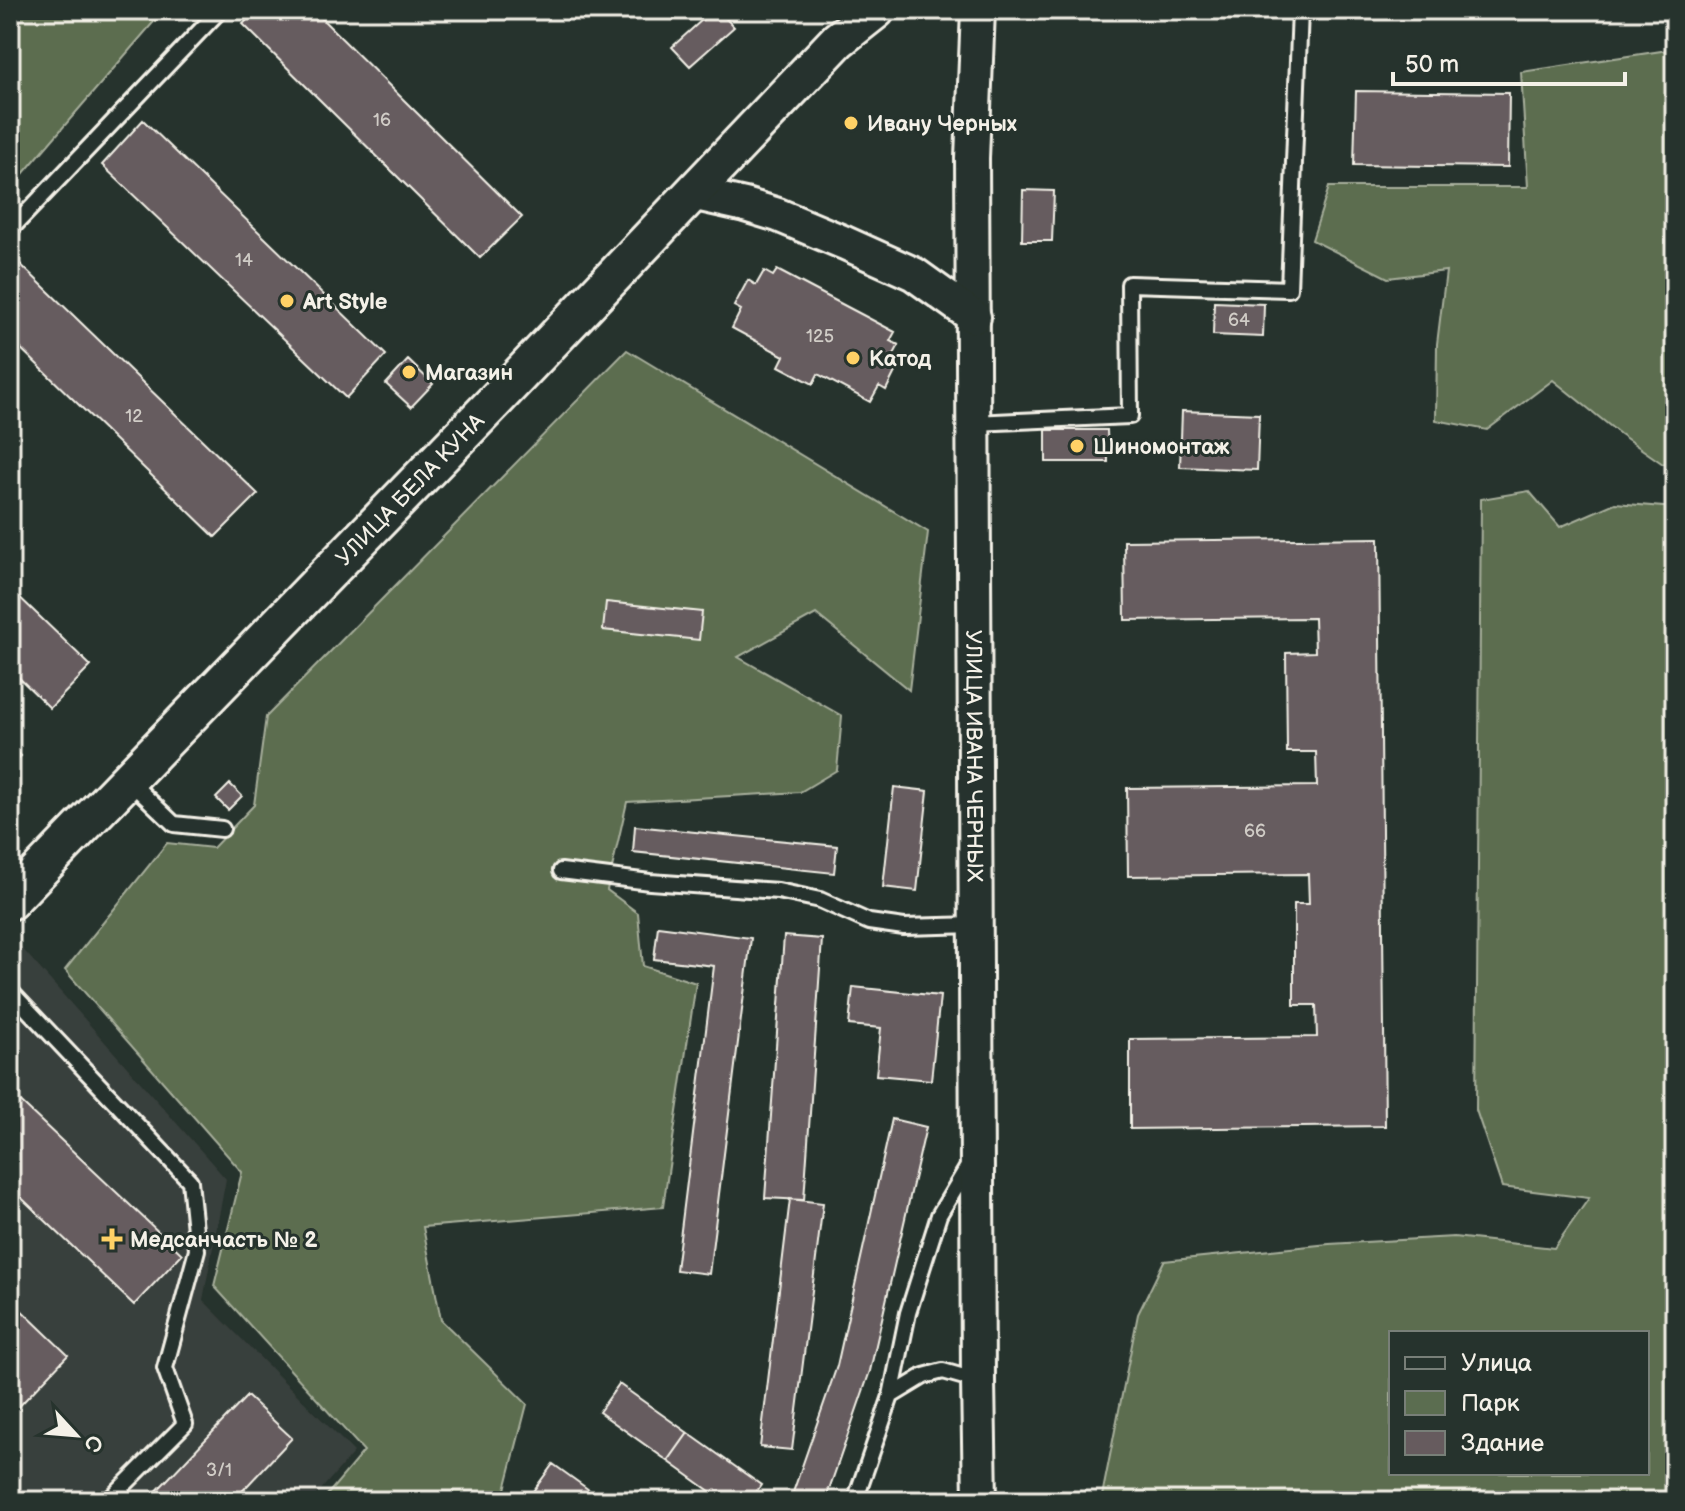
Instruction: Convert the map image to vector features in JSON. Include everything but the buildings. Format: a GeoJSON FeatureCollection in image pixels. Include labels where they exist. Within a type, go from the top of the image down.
{"type":"FeatureCollection","features":[{"type":"Feature","properties":{"kind":"main road","name":"УЛИЦА БЕЛА КУНА"},"geometry":{"type":"LineString","coordinates":[[10,901],[504,392],[838,40],[876,10]]}},
{"type":"Feature","properties":{"kind":"street","name":"УЛИЦА ИВАНА ЧЕРНЫХ"},"geometry":{"type":"LineString","coordinates":[[978,10],[972,158],[980,1501]]}},
{"type":"Feature","properties":{"kind":"street"},"geometry":{"type":"LineString","coordinates":[[691,193],[778,215],[845,243],[914,274],[974,317]]}},
{"type":"Feature","properties":{"kind":"lane"},"geometry":{"type":"LineString","coordinates":[[10,230],[220,10]]}},
{"type":"Feature","properties":{"kind":"lane"},"geometry":{"type":"LineString","coordinates":[[974,423],[1130,416],[1129,284],[1289,289],[1300,10]]}},
{"type":"Feature","properties":{"kind":"lane"},"geometry":{"type":"LineString","coordinates":[[128,779],[174,824],[222,829]]}},
{"type":"Feature","properties":{"kind":"lane"},"geometry":{"type":"LineString","coordinates":[[561,871],[650,882],[778,891],[820,900],[869,922],[904,927],[976,925]]}},
{"type":"Feature","properties":{"kind":"lane"},"geometry":{"type":"LineString","coordinates":[[10,991],[190,1181],[197,1250],[165,1368],[185,1424],[108,1501]]}},
{"type":"Feature","properties":{"kind":"lane"},"geometry":{"type":"LineString","coordinates":[[855,1501],[891,1396],[908,1313],[939,1215],[978,1150]]}},
{"type":"Feature","properties":{"kind":"lane"},"geometry":{"type":"LineString","coordinates":[[891,1396],[924,1376],[943,1371],[978,1381]]}},
{"type":"Feature","properties":{"kind":"shaded area","name":"Медсанчасть № 2"},"geometry":{"type":"Polygon","coordinates":[[[20,946],[226,1179],[203,1300],[354,1452],[311,1501],[10,1501],[10,956],[20,946]]]}},
{"type":"Feature","properties":{"kind":"green space"},"geometry":{"type":"Polygon","coordinates":[[[10,10],[164,10],[10,189],[10,10]]]}},
{"type":"Feature","properties":{"kind":"green space"},"geometry":{"type":"Polygon","coordinates":[[[1675,49],[1675,460],[1663,464],[1553,380],[1487,430],[1436,420],[1437,344],[1446,271],[1388,278],[1312,240],[1329,187],[1528,187],[1521,72],[1675,49]]]}},
{"type":"Feature","properties":{"kind":"green space"},"geometry":{"type":"Polygon","coordinates":[[[627,350],[928,532],[909,690],[816,614],[738,657],[842,716],[837,770],[800,792],[627,802],[607,890],[638,913],[643,966],[696,983],[663,1207],[423,1227],[441,1320],[527,1404],[502,1501],[322,1501],[364,1451],[214,1286],[242,1172],[65,970],[167,843],[213,848],[254,805],[266,717],[627,350]]]}},
{"type":"Feature","properties":{"kind":"green space"},"geometry":{"type":"Polygon","coordinates":[[[1529,491],[1560,527],[1615,503],[1675,508],[1675,1501],[1101,1501],[1138,1314],[1164,1261],[1329,1244],[1454,1237],[1554,1248],[1589,1198],[1502,1187],[1476,1110],[1481,499],[1529,491]]]}},
{"type":"Feature","properties":{"kind":"place","name":"Ивану Черных"},"geometry":{"type":"Point","coordinates":[851,123]}},
{"type":"Feature","properties":{"kind":"place","name":"Art Style"},"geometry":{"type":"Point","coordinates":[287,301]}},
{"type":"Feature","properties":{"kind":"place","name":"Катод"},"geometry":{"type":"Point","coordinates":[853,358]}},
{"type":"Feature","properties":{"kind":"place","name":"Магазин"},"geometry":{"type":"Point","coordinates":[409,372]}},
{"type":"Feature","properties":{"kind":"place","name":"Шиномонтаж"},"geometry":{"type":"Point","coordinates":[1077,446]}},
{"type":"Feature","properties":{"kind":"place","name":"Медсанчасть № 2"},"geometry":{"type":"Point","coordinates":[112,1239]}}]}
